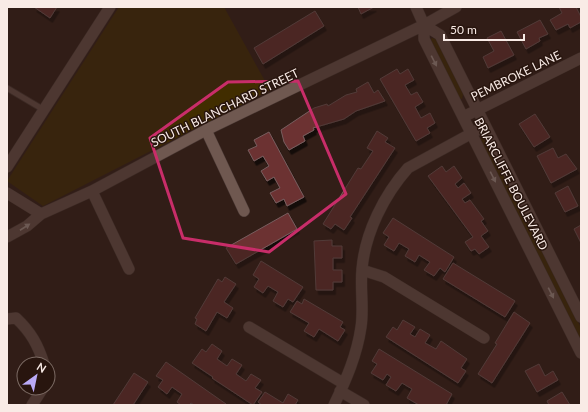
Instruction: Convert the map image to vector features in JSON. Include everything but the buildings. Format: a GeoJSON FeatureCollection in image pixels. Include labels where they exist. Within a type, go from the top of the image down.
{"type":"FeatureCollection","features":[{"type":"Feature","properties":{"kind":"street"},"geometry":{"type":"LineString","coordinates":[[7,167],[110,7]]}},
{"type":"Feature","properties":{"kind":"street","name":"BRIARCLIFFE BOULEVARD"},"geometry":{"type":"LineString","coordinates":[[416,7],[424,24],[424,39],[581,353]]}},
{"type":"Feature","properties":{"kind":"street","name":"SOUTH BLANCHARD STREET"},"geometry":{"type":"LineString","coordinates":[[7,237],[27,226],[41,214],[92,191],[206,130],[456,7]]}},
{"type":"Feature","properties":{"kind":"street","name":"BRIARCLIFFE BOULEVARD"},"geometry":{"type":"LineString","coordinates":[[424,24],[440,35],[581,317]]}},
{"type":"Feature","properties":{"kind":"street","name":"PEMBROKE LANE"},"geometry":{"type":"LineString","coordinates":[[463,117],[581,58]]}},
{"type":"Feature","properties":{"kind":"street"},"geometry":{"type":"LineString","coordinates":[[334,405],[355,354],[361,326],[362,270],[366,246],[375,220],[402,175],[416,162],[485,126]]}},
{"type":"Feature","properties":{"kind":"street"},"geometry":{"type":"LineString","coordinates":[[206,130],[244,211]]}},
{"type":"Feature","properties":{"kind":"street"},"geometry":{"type":"LineString","coordinates":[[92,191],[129,269]]}},
{"type":"Feature","properties":{"kind":"street"},"geometry":{"type":"LineString","coordinates":[[7,193],[41,214]]}},
{"type":"Feature","properties":{"kind":"street"},"geometry":{"type":"LineString","coordinates":[[362,270],[384,277],[484,338]]}},
{"type":"Feature","properties":{"kind":"street"},"geometry":{"type":"LineString","coordinates":[[7,319],[16,318],[28,330],[39,348],[42,356]]}},
{"type":"Feature","properties":{"kind":"street"},"geometry":{"type":"LineString","coordinates":[[249,327],[342,387],[364,405]]}},
{"type":"Feature","properties":{"kind":"street"},"geometry":{"type":"LineString","coordinates":[[32,405],[37,396]]}},
{"type":"Feature","properties":{"kind":"lane"},"geometry":{"type":"LineString","coordinates":[[7,88],[44,110]]}},
{"type":"Feature","properties":{"kind":"highlighted area"},"geometry":{"type":"Polygon","coordinates":[[[298,81],[346,194],[269,252],[183,238],[150,138],[228,82],[298,81]]]}},
{"type":"Feature","properties":{"kind":"shaded area"},"geometry":{"type":"Polygon","coordinates":[[[119,7],[224,7],[270,90],[43,206],[7,181],[119,7]]]}},
{"type":"Feature","properties":{"kind":"shaded area"},"geometry":{"type":"Polygon","coordinates":[[[432,38],[436,39],[463,94],[462,99],[459,98],[430,41],[432,38]]]}},
{"type":"Feature","properties":{"kind":"shaded area"},"geometry":{"type":"Polygon","coordinates":[[[482,136],[485,138],[581,328],[581,341],[480,140],[482,136]]]}}]}
